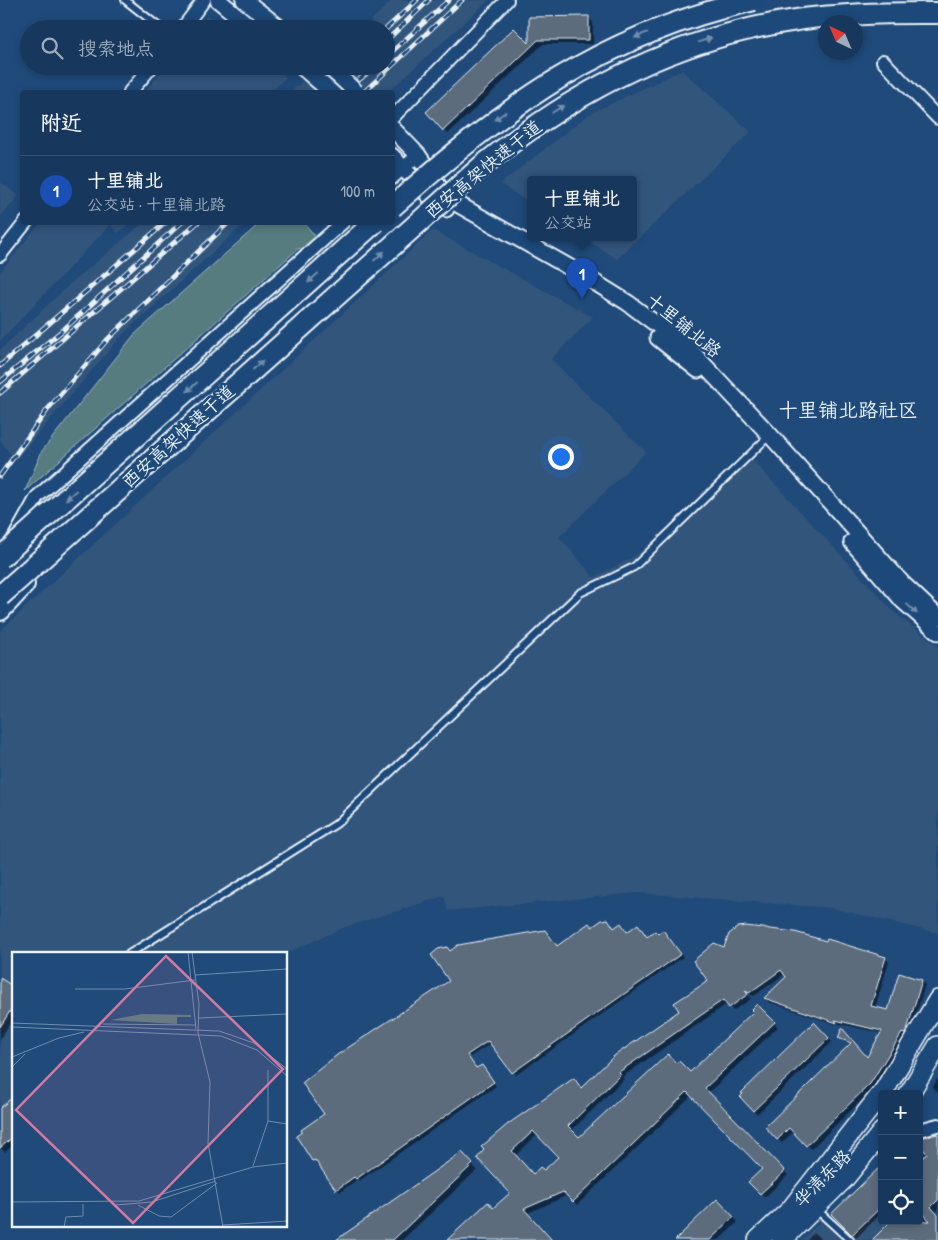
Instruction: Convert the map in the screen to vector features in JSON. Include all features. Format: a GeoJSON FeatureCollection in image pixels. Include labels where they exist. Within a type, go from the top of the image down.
{"type":"FeatureCollection","features":[{"type":"Feature","properties":{"kind":"highway","name":"西安高架快速干道"},"geometry":{"type":"LineString","coordinates":[[395,204],[478,133],[558,76],[599,54],[650,31],[705,12],[754,0]]}},
{"type":"Feature","properties":{"kind":"highway","name":"西安高架快速干道"},"geometry":{"type":"LineString","coordinates":[[0,596],[482,165],[530,128],[570,102],[654,59],[730,33],[805,19],[857,14],[929,13]]}},
{"type":"Feature","properties":{"kind":"highway","name":"西安高架快速干道"},"geometry":{"type":"LineString","coordinates":[[0,558],[372,225]]}},
{"type":"Feature","properties":{"kind":"highway"},"geometry":{"type":"LineString","coordinates":[[0,610],[94,511]]}},
{"type":"Feature","properties":{"kind":"main road"},"geometry":{"type":"LineString","coordinates":[[791,1209],[885,1089],[938,1000]]}},
{"type":"Feature","properties":{"kind":"main road"},"geometry":{"type":"LineString","coordinates":[[896,1090],[938,1022]]}},
{"type":"Feature","properties":{"kind":"main road"},"geometry":{"type":"LineString","coordinates":[[911,1090],[938,1046]]}},
{"type":"Feature","properties":{"kind":"main road"},"geometry":{"type":"LineString","coordinates":[[922,1090],[938,1066]]}},
{"type":"Feature","properties":{"kind":"main road","name":"华清东路"},"geometry":{"type":"LineString","coordinates":[[758,1240],[835,1167],[878,1116]]}},
{"type":"Feature","properties":{"kind":"main road","name":"华清东路"},"geometry":{"type":"LineString","coordinates":[[782,1240],[817,1210],[880,1135]]}},
{"type":"Feature","properties":{"kind":"main road"},"geometry":{"type":"LineString","coordinates":[[817,1210],[841,1193],[878,1150]]}},
{"type":"Feature","properties":{"kind":"street"},"geometry":{"type":"LineString","coordinates":[[189,20],[204,0]]}},
{"type":"Feature","properties":{"kind":"street"},"geometry":{"type":"LineString","coordinates":[[218,0],[242,20]]}},
{"type":"Feature","properties":{"kind":"street"},"geometry":{"type":"LineString","coordinates":[[244,0],[270,20]]}},
{"type":"Feature","properties":{"kind":"street"},"geometry":{"type":"LineString","coordinates":[[395,115],[507,0]]}},
{"type":"Feature","properties":{"kind":"street"},"geometry":{"type":"LineString","coordinates":[[883,61],[938,118]]}},
{"type":"Feature","properties":{"kind":"street"},"geometry":{"type":"LineString","coordinates":[[132,90],[144,75]]}},
{"type":"Feature","properties":{"kind":"street"},"geometry":{"type":"LineString","coordinates":[[311,75],[328,90]]}},
{"type":"Feature","properties":{"kind":"street"},"geometry":{"type":"LineString","coordinates":[[338,75],[354,90]]}},
{"type":"Feature","properties":{"kind":"street","name":"十里铺北路"},"geometry":{"type":"LineString","coordinates":[[395,131],[418,155],[443,193],[454,202],[583,274],[688,348],[898,595],[938,632]]}},
{"type":"Feature","properties":{"kind":"street"},"geometry":{"type":"LineString","coordinates":[[395,176],[418,155]]}},
{"type":"Feature","properties":{"kind":"street","name":"十里铺北路"},"geometry":{"type":"LineString","coordinates":[[395,159],[433,200],[552,266],[672,348],[704,376],[767,439],[903,584],[938,617]]}},
{"type":"Feature","properties":{"kind":"street"},"geometry":{"type":"LineString","coordinates":[[0,255],[24,225]]}},
{"type":"Feature","properties":{"kind":"street"},"geometry":{"type":"LineString","coordinates":[[0,563],[37,497],[340,225]]}},
{"type":"Feature","properties":{"kind":"street"},"geometry":{"type":"LineString","coordinates":[[923,1129],[938,1125]]}},
{"type":"Feature","properties":{"kind":"lane"},"geometry":{"type":"LineString","coordinates":[[125,0],[151,20]]}},
{"type":"Feature","properties":{"kind":"lane"},"geometry":{"type":"LineString","coordinates":[[132,952],[336,824],[580,593],[634,567],[767,439]]}},
{"type":"Feature","properties":{"kind":"lane"},"geometry":{"type":"LineString","coordinates":[[817,1210],[850,1240]]}},
{"type":"Feature","properties":{"kind":"shaded area"},"geometry":{"type":"Polygon","coordinates":[[[392,0],[489,0],[390,90],[292,90],[310,75],[395,75],[395,20],[371,20],[392,0]]]}},
{"type":"Feature","properties":{"kind":"shaded area"},"geometry":{"type":"Polygon","coordinates":[[[207,15],[213,20],[203,20],[207,15]]]}},
{"type":"Feature","properties":{"kind":"shaded area"},"geometry":{"type":"Polygon","coordinates":[[[682,70],[751,132],[637,240],[637,176],[527,176],[527,201],[500,184],[589,114],[682,70]]]}},
{"type":"Feature","properties":{"kind":"shaded area"},"geometry":{"type":"Polygon","coordinates":[[[159,75],[284,75],[286,77],[273,90],[147,90],[159,75]]]}},
{"type":"Feature","properties":{"kind":"shaded area"},"geometry":{"type":"Polygon","coordinates":[[[0,182],[19,196],[0,217],[0,182]]]}},
{"type":"Feature","properties":{"kind":"shaded area"},"geometry":{"type":"Polygon","coordinates":[[[38,225],[110,225],[0,341],[0,272],[38,225]]]}},
{"type":"Feature","properties":{"kind":"shaded area"},"geometry":{"type":"Polygon","coordinates":[[[110,225],[128,225],[118,233],[110,225]]]}},
{"type":"Feature","properties":{"kind":"shaded area"},"geometry":{"type":"Polygon","coordinates":[[[141,225],[243,225],[122,335],[15,461],[0,440],[0,350],[71,283],[141,225]]]}},
{"type":"Feature","properties":{"kind":"shaded area"},"geometry":{"type":"Polygon","coordinates":[[[433,230],[593,317],[551,359],[646,452],[559,537],[594,577],[637,555],[747,454],[895,613],[938,646],[938,933],[831,908],[639,893],[448,911],[444,896],[343,928],[288,953],[12,952],[12,1140],[0,1150],[0,631],[433,230]]]}},
{"type":"Feature","properties":{"kind":"shaded area"},"geometry":{"type":"Polygon","coordinates":[[[588,241],[636,241],[617,259],[588,241]]]}},
{"type":"Feature","properties":{"kind":"shaded area"},"geometry":{"type":"Polygon","coordinates":[[[923,1203],[938,1218],[938,1240],[849,1240],[878,1213],[878,1225],[923,1225],[923,1203]]]}},
{"type":"Feature","properties":{"kind":"shaded area"},"geometry":{"type":"Polygon","coordinates":[[[825,1217],[843,1240],[802,1240],[825,1217]]]}},
{"type":"Feature","properties":{"kind":"green space"},"geometry":{"type":"Polygon","coordinates":[[[258,225],[306,225],[317,238],[303,251],[299,248],[25,491],[42,451],[134,335],[258,225]]]}},
{"type":"Feature","properties":{"kind":"building"},"geometry":{"type":"Polygon","coordinates":[[[589,16],[589,40],[538,40],[443,131],[426,112],[514,28],[529,43],[529,17],[589,16]]]}},
{"type":"Feature","properties":{"kind":"building"},"geometry":{"type":"Polygon","coordinates":[[[608,919],[614,928],[621,923],[627,932],[638,924],[647,937],[655,931],[658,934],[663,930],[681,954],[512,1073],[488,1041],[467,1055],[476,1068],[482,1065],[494,1082],[356,1179],[354,1177],[336,1190],[315,1160],[312,1161],[296,1136],[302,1132],[301,1130],[324,1114],[302,1083],[337,1055],[449,981],[431,955],[438,949],[447,947],[450,951],[458,945],[545,930],[557,946],[589,923],[592,927],[602,920],[608,919]]]}},
{"type":"Feature","properties":{"kind":"building"},"geometry":{"type":"Polygon","coordinates":[[[746,926],[795,932],[826,941],[827,939],[886,957],[871,1006],[888,1010],[899,973],[922,980],[905,1034],[902,1033],[870,1084],[806,1146],[789,1128],[777,1140],[765,1127],[851,1043],[838,1038],[842,1028],[867,1057],[882,1031],[835,1020],[837,1023],[764,998],[786,977],[781,970],[749,993],[745,991],[748,994],[729,1008],[723,1000],[619,1072],[621,1074],[568,1126],[579,1137],[668,1054],[676,1063],[679,1061],[690,1072],[753,1012],[751,1010],[757,1004],[775,1022],[705,1088],[785,1171],[760,1194],[748,1182],[762,1169],[687,1092],[573,1202],[563,1192],[524,1209],[552,1240],[447,1240],[488,1202],[493,1208],[510,1193],[477,1158],[484,1150],[481,1147],[508,1124],[574,1078],[581,1088],[614,1056],[679,1011],[674,1003],[708,981],[693,961],[714,943],[724,947],[729,934],[738,927],[746,926]],[[533,1131],[512,1151],[533,1174],[540,1167],[544,1170],[558,1157],[533,1131]]]}},
{"type":"Feature","properties":{"kind":"building"},"geometry":{"type":"Polygon","coordinates":[[[0,978],[12,986],[12,1008],[0,1027],[0,978]]]}},
{"type":"Feature","properties":{"kind":"building"},"geometry":{"type":"Polygon","coordinates":[[[814,1022],[829,1038],[753,1111],[740,1097],[743,1094],[741,1093],[814,1022]]]}},
{"type":"Feature","properties":{"kind":"building"},"geometry":{"type":"Polygon","coordinates":[[[12,1098],[12,1138],[0,1148],[0,1108],[12,1098]]]}},
{"type":"Feature","properties":{"kind":"building"},"geometry":{"type":"Polygon","coordinates":[[[938,1134],[938,1200],[931,1207],[938,1215],[938,1240],[872,1240],[887,1225],[923,1225],[923,1221],[930,1221],[923,1213],[923,1157],[927,1154],[923,1149],[923,1137],[938,1134]]]}},
{"type":"Feature","properties":{"kind":"building"},"geometry":{"type":"Polygon","coordinates":[[[462,1152],[473,1164],[393,1240],[336,1240],[462,1152]]]}},
{"type":"Feature","properties":{"kind":"building"},"geometry":{"type":"Polygon","coordinates":[[[878,1169],[878,1210],[852,1235],[831,1214],[878,1169]]]}},
{"type":"Feature","properties":{"kind":"building"},"geometry":{"type":"Polygon","coordinates":[[[717,1199],[734,1217],[710,1240],[675,1240],[717,1199]]]}},
{"type":"Feature","properties":{"kind":"railway"},"geometry":{"type":"LineString","coordinates":[[395,21],[417,0]]}},
{"type":"Feature","properties":{"kind":"railway"},"geometry":{"type":"LineString","coordinates":[[395,32],[429,0]]}},
{"type":"Feature","properties":{"kind":"railway"},"geometry":{"type":"LineString","coordinates":[[395,49],[449,0]]}},
{"type":"Feature","properties":{"kind":"railway"},"geometry":{"type":"LineString","coordinates":[[395,63],[462,0]]}},
{"type":"Feature","properties":{"kind":"railway"},"geometry":{"type":"LineString","coordinates":[[318,90],[335,75]]}},
{"type":"Feature","properties":{"kind":"railway"},"geometry":{"type":"LineString","coordinates":[[330,90],[348,75]]}},
{"type":"Feature","properties":{"kind":"railway"},"geometry":{"type":"LineString","coordinates":[[347,90],[365,75]]}},
{"type":"Feature","properties":{"kind":"railway"},"geometry":{"type":"LineString","coordinates":[[366,90],[382,75]]}},
{"type":"Feature","properties":{"kind":"railway"},"geometry":{"type":"LineString","coordinates":[[0,366],[163,225]]}},
{"type":"Feature","properties":{"kind":"railway"},"geometry":{"type":"LineString","coordinates":[[0,382],[64,329],[179,225]]}},
{"type":"Feature","properties":{"kind":"railway"},"geometry":{"type":"LineString","coordinates":[[0,393],[195,225]]}},
{"type":"Feature","properties":{"kind":"railway"},"geometry":{"type":"LineString","coordinates":[[0,476],[48,409],[107,340],[226,225]]}},
{"type":"Feature","properties":{"kind":"place","name":"十里铺北"},"geometry":{"type":"Point","coordinates":[582,299]}},
{"type":"Feature","properties":{"kind":"district","name":"十里铺北路社区"},"geometry":{"type":"Point","coordinates":[848,409]}}]}
